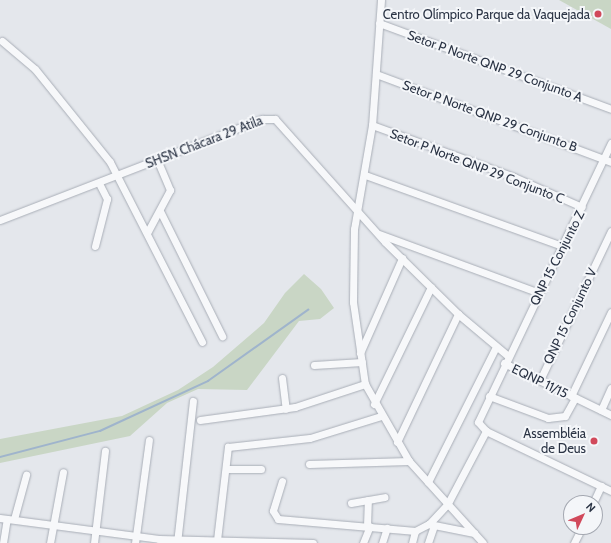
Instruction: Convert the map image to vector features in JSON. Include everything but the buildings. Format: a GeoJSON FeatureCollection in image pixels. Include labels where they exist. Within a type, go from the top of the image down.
{"type":"FeatureCollection","features":[{"type":"Feature","properties":{"kind":"street"},"geometry":{"type":"LineString","coordinates":[[381,0],[378,23],[372,126],[365,175],[354,229],[353,302],[365,384],[374,404],[409,461],[447,505],[483,543]]}},
{"type":"Feature","properties":{"kind":"street","name":"Setor P Norte QNP 29 Conjunto A"},"geometry":{"type":"LineString","coordinates":[[378,23],[611,109]]}},
{"type":"Feature","properties":{"kind":"street"},"geometry":{"type":"LineString","coordinates":[[2,41],[50,87],[90,134],[118,175],[202,342]]}},
{"type":"Feature","properties":{"kind":"street","name":"Setor P Norte QNP 29 Conjunto B"},"geometry":{"type":"LineString","coordinates":[[376,74],[608,160]]}},
{"type":"Feature","properties":{"kind":"street","name":"SHSN Chácara 29 Atila"},"geometry":{"type":"LineString","coordinates":[[0,220],[262,119],[275,119],[287,130],[377,233],[495,349],[508,356]]}},
{"type":"Feature","properties":{"kind":"street","name":"Setor P Norte QNP 29 Conjunto C"},"geometry":{"type":"LineString","coordinates":[[372,126],[514,177],[582,207]]}},
{"type":"Feature","properties":{"kind":"street","name":"QNP 15 Conjunto Z"},"geometry":{"type":"LineString","coordinates":[[486,431],[478,422],[489,396],[538,293],[608,160],[611,143]]}},
{"type":"Feature","properties":{"kind":"street"},"geometry":{"type":"LineString","coordinates":[[147,233],[170,190],[157,160]]}},
{"type":"Feature","properties":{"kind":"street"},"geometry":{"type":"LineString","coordinates":[[365,175],[562,246]]}},
{"type":"Feature","properties":{"kind":"street"},"geometry":{"type":"LineString","coordinates":[[96,246],[107,200],[99,183]]}},
{"type":"Feature","properties":{"kind":"street"},"geometry":{"type":"LineString","coordinates":[[160,211],[222,336]]}},
{"type":"Feature","properties":{"kind":"street","name":"QNP 15 Conjunto V"},"geometry":{"type":"LineString","coordinates":[[540,380],[611,231]]}},
{"type":"Feature","properties":{"kind":"street"},"geometry":{"type":"LineString","coordinates":[[377,233],[538,293]]}},
{"type":"Feature","properties":{"kind":"street"},"geometry":{"type":"LineString","coordinates":[[360,353],[402,258]]}},
{"type":"Feature","properties":{"kind":"street"},"geometry":{"type":"LineString","coordinates":[[374,404],[431,287]]}},
{"type":"Feature","properties":{"kind":"street"},"geometry":{"type":"LineString","coordinates":[[573,397],[611,312]]}},
{"type":"Feature","properties":{"kind":"street"},"geometry":{"type":"LineString","coordinates":[[397,442],[458,314]]}},
{"type":"Feature","properties":{"kind":"street"},"geometry":{"type":"LineString","coordinates":[[428,482],[495,349]]}},
{"type":"Feature","properties":{"kind":"street"},"geometry":{"type":"LineString","coordinates":[[314,365],[362,362]]}},
{"type":"Feature","properties":{"kind":"street","name":"EQNP 11/15"},"geometry":{"type":"LineString","coordinates":[[504,363],[611,415]]}},
{"type":"Feature","properties":{"kind":"street"},"geometry":{"type":"LineString","coordinates":[[282,378],[286,409]]}},
{"type":"Feature","properties":{"kind":"street"},"geometry":{"type":"LineString","coordinates":[[200,420],[286,409],[365,384]]}},
{"type":"Feature","properties":{"kind":"street"},"geometry":{"type":"LineString","coordinates":[[601,410],[611,388]]}},
{"type":"Feature","properties":{"kind":"street","name":"EQNP 11/15"},"geometry":{"type":"LineString","coordinates":[[489,396],[548,418],[565,416],[573,397]]}},
{"type":"Feature","properties":{"kind":"street"},"geometry":{"type":"LineString","coordinates":[[178,542],[193,400]]}},
{"type":"Feature","properties":{"kind":"street"},"geometry":{"type":"LineString","coordinates":[[220,541],[228,469],[228,447],[310,438],[381,416]]}},
{"type":"Feature","properties":{"kind":"street"},"geometry":{"type":"LineString","coordinates":[[428,543],[431,525],[447,505],[486,431],[611,491]]}},
{"type":"Feature","properties":{"kind":"street"},"geometry":{"type":"LineString","coordinates":[[136,539],[149,440]]}},
{"type":"Feature","properties":{"kind":"street"},"geometry":{"type":"LineString","coordinates":[[94,543],[105,451]]}},
{"type":"Feature","properties":{"kind":"street"},"geometry":{"type":"LineString","coordinates":[[309,464],[409,461]]}},
{"type":"Feature","properties":{"kind":"street"},"geometry":{"type":"LineString","coordinates":[[228,469],[261,470]]}},
{"type":"Feature","properties":{"kind":"street"},"geometry":{"type":"LineString","coordinates":[[50,543],[63,472]]}},
{"type":"Feature","properties":{"kind":"street"},"geometry":{"type":"LineString","coordinates":[[3,543],[7,519],[26,475]]}},
{"type":"Feature","properties":{"kind":"street"},"geometry":{"type":"LineString","coordinates":[[282,481],[273,511],[276,518],[415,531],[431,525],[475,534]]}},
{"type":"Feature","properties":{"kind":"street"},"geometry":{"type":"LineString","coordinates":[[597,495],[601,486]]}},
{"type":"Feature","properties":{"kind":"street"},"geometry":{"type":"LineString","coordinates":[[351,503],[384,497]]}},
{"type":"Feature","properties":{"kind":"street"},"geometry":{"type":"LineString","coordinates":[[363,543],[368,526],[368,500]]}},
{"type":"Feature","properties":{"kind":"street"},"geometry":{"type":"LineString","coordinates":[[7,519],[96,530],[136,539],[178,542],[220,541],[314,543]]}},
{"type":"Feature","properties":{"kind":"street"},"geometry":{"type":"LineString","coordinates":[[382,543],[387,528]]}},
{"type":"Feature","properties":{"kind":"street"},"geometry":{"type":"LineString","coordinates":[[412,543],[415,531]]}},
{"type":"Feature","properties":{"kind":"street"},"geometry":{"type":"LineString","coordinates":[[471,543],[475,534]]}},
{"type":"Feature","properties":{"kind":"green space","name":"Centro Olímpico Parque da Vaquejada"},"geometry":{"type":"Polygon","coordinates":[[[559,0],[611,0],[611,29],[559,0]]]}},
{"type":"Feature","properties":{"kind":"green space"},"geometry":{"type":"Polygon","coordinates":[[[304,274],[321,289],[334,308],[320,319],[299,321],[247,390],[198,389],[167,403],[130,436],[0,463],[0,439],[122,416],[178,390],[213,367],[264,323],[285,293],[304,274]]]}},
{"type":"Feature","properties":{"kind":"waterway"},"geometry":{"type":"LineString","coordinates":[[0,457],[100,431],[208,381],[308,310]]}},
{"type":"Feature","properties":{"kind":"place","name":"Centro Olímpico Parque da Vaquejada"},"geometry":{"type":"Point","coordinates":[598,14]}},
{"type":"Feature","properties":{"kind":"place","name":"Assembléia de Deus"},"geometry":{"type":"Point","coordinates":[594,441]}}]}
